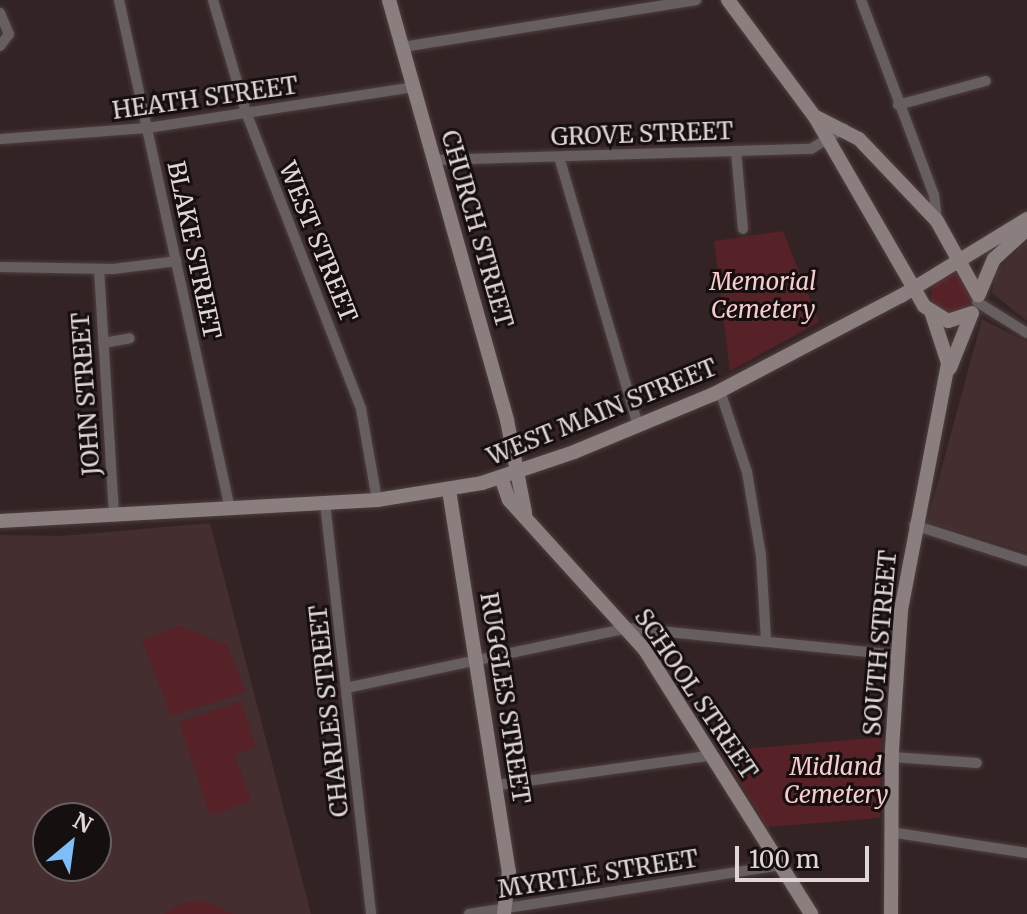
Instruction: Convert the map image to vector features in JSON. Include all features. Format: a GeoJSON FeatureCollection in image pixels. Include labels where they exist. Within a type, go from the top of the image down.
{"type":"FeatureCollection","features":[{"type":"Feature","properties":{"kind":"main road","name":"CHURCH STREET"},"geometry":{"type":"LineString","coordinates":[[389,0],[435,160],[516,471]]}},
{"type":"Feature","properties":{"kind":"main road","name":"SOUTH STREET"},"geometry":{"type":"LineString","coordinates":[[728,0],[815,117],[873,217],[909,290],[930,311],[947,351],[946,380]]}},
{"type":"Feature","properties":{"kind":"main road"},"geometry":{"type":"LineString","coordinates":[[815,117],[844,128],[937,221],[962,259],[970,277],[976,303],[957,321],[930,311],[927,287],[941,272],[958,269],[970,277]]}},
{"type":"Feature","properties":{"kind":"main road","name":"WEST MAIN STREET"},"geometry":{"type":"LineString","coordinates":[[0,521],[377,500],[449,490],[501,477],[638,426],[720,391],[909,290],[1027,219]]}},
{"type":"Feature","properties":{"kind":"main road","name":"SOUTH STREET"},"geometry":{"type":"LineString","coordinates":[[891,914],[890,832],[897,655],[914,525],[946,380],[991,263],[1027,229]]}},
{"type":"Feature","properties":{"kind":"main road"},"geometry":{"type":"LineString","coordinates":[[948,237],[966,245],[986,243]]}},
{"type":"Feature","properties":{"kind":"main road"},"geometry":{"type":"LineString","coordinates":[[516,471],[525,514]]}},
{"type":"Feature","properties":{"kind":"main road","name":"SCHOOL STREET"},"geometry":{"type":"LineString","coordinates":[[501,477],[509,500],[628,628],[713,755],[811,914]]}},
{"type":"Feature","properties":{"kind":"main road","name":"RUGGLES STREET"},"geometry":{"type":"LineString","coordinates":[[449,490],[498,785],[509,871],[505,911]]}},
{"type":"Feature","properties":{"kind":"street","name":"BLAKE STREET"},"geometry":{"type":"LineString","coordinates":[[119,0],[230,509]]}},
{"type":"Feature","properties":{"kind":"street","name":"WEST STREET"},"geometry":{"type":"LineString","coordinates":[[213,0],[246,112],[361,409],[377,500]]}},
{"type":"Feature","properties":{"kind":"street"},"geometry":{"type":"LineString","coordinates":[[403,47],[696,0]]}},
{"type":"Feature","properties":{"kind":"street"},"geometry":{"type":"LineString","coordinates":[[861,0],[934,195],[937,221]]}},
{"type":"Feature","properties":{"kind":"street"},"geometry":{"type":"LineString","coordinates":[[0,13],[9,34],[0,46]]}},
{"type":"Feature","properties":{"kind":"street"},"geometry":{"type":"LineString","coordinates":[[898,105],[986,81]]}},
{"type":"Feature","properties":{"kind":"street","name":"HEATH STREET"},"geometry":{"type":"LineString","coordinates":[[1,139],[147,128],[414,87]]}},
{"type":"Feature","properties":{"kind":"street","name":"GROVE STREET"},"geometry":{"type":"LineString","coordinates":[[435,160],[811,149],[829,141],[844,128]]}},
{"type":"Feature","properties":{"kind":"street"},"geometry":{"type":"LineString","coordinates":[[736,151],[743,229]]}},
{"type":"Feature","properties":{"kind":"street"},"geometry":{"type":"LineString","coordinates":[[559,157],[638,426]]}},
{"type":"Feature","properties":{"kind":"street"},"geometry":{"type":"LineString","coordinates":[[0,267],[99,269],[177,261]]}},
{"type":"Feature","properties":{"kind":"street","name":"JOHN STREET"},"geometry":{"type":"LineString","coordinates":[[99,269],[114,517]]}},
{"type":"Feature","properties":{"kind":"street"},"geometry":{"type":"LineString","coordinates":[[976,303],[1025,329]]}},
{"type":"Feature","properties":{"kind":"street"},"geometry":{"type":"LineString","coordinates":[[103,343],[130,338]]}},
{"type":"Feature","properties":{"kind":"street"},"geometry":{"type":"LineString","coordinates":[[720,391],[747,472],[761,556],[766,641]]}},
{"type":"Feature","properties":{"kind":"street","name":"CHARLES STREET"},"geometry":{"type":"LineString","coordinates":[[325,503],[371,914]]}},
{"type":"Feature","properties":{"kind":"street"},"geometry":{"type":"LineString","coordinates":[[914,525],[1027,561]]}},
{"type":"Feature","properties":{"kind":"street"},"geometry":{"type":"LineString","coordinates":[[346,688],[628,628],[897,655]]}},
{"type":"Feature","properties":{"kind":"street"},"geometry":{"type":"LineString","coordinates":[[498,785],[713,755]]}},
{"type":"Feature","properties":{"kind":"street"},"geometry":{"type":"LineString","coordinates":[[892,757],[977,763]]}},
{"type":"Feature","properties":{"kind":"street"},"geometry":{"type":"LineString","coordinates":[[890,832],[1027,853]]}},
{"type":"Feature","properties":{"kind":"street","name":"MYRTLE STREET"},"geometry":{"type":"LineString","coordinates":[[469,914],[505,911],[781,865]]}},
{"type":"Feature","properties":{"kind":"shaded area"},"geometry":{"type":"Polygon","coordinates":[[[1027,241],[1027,321],[992,293],[996,272],[1027,241]]]}},
{"type":"Feature","properties":{"kind":"shaded area"},"geometry":{"type":"Polygon","coordinates":[[[982,319],[1027,342],[1027,552],[927,522],[982,319]]]}},
{"type":"Feature","properties":{"kind":"shaded area"},"geometry":{"type":"Polygon","coordinates":[[[210,523],[311,914],[0,914],[0,535],[62,536],[210,523]]]}},
{"type":"Feature","properties":{"kind":"green space","name":"Memorial Cemetery"},"geometry":{"type":"Polygon","coordinates":[[[783,231],[819,322],[730,371],[714,241],[783,231]]]}},
{"type":"Feature","properties":{"kind":"green space"},"geometry":{"type":"Polygon","coordinates":[[[951,274],[965,280],[971,294],[965,308],[951,314],[937,308],[931,294],[937,280],[951,274]]]}},
{"type":"Feature","properties":{"kind":"green space"},"geometry":{"type":"Polygon","coordinates":[[[179,626],[226,644],[246,692],[171,716],[142,640],[179,626]]]}},
{"type":"Feature","properties":{"kind":"green space"},"geometry":{"type":"Polygon","coordinates":[[[241,701],[256,747],[235,755],[251,801],[210,815],[179,722],[241,701]]]}},
{"type":"Feature","properties":{"kind":"green space","name":"Midland Cemetery"},"geometry":{"type":"Polygon","coordinates":[[[882,737],[880,818],[767,827],[721,751],[882,737]]]}},
{"type":"Feature","properties":{"kind":"green space"},"geometry":{"type":"Polygon","coordinates":[[[202,900],[233,914],[164,914],[183,903],[202,900]]]}}]}
